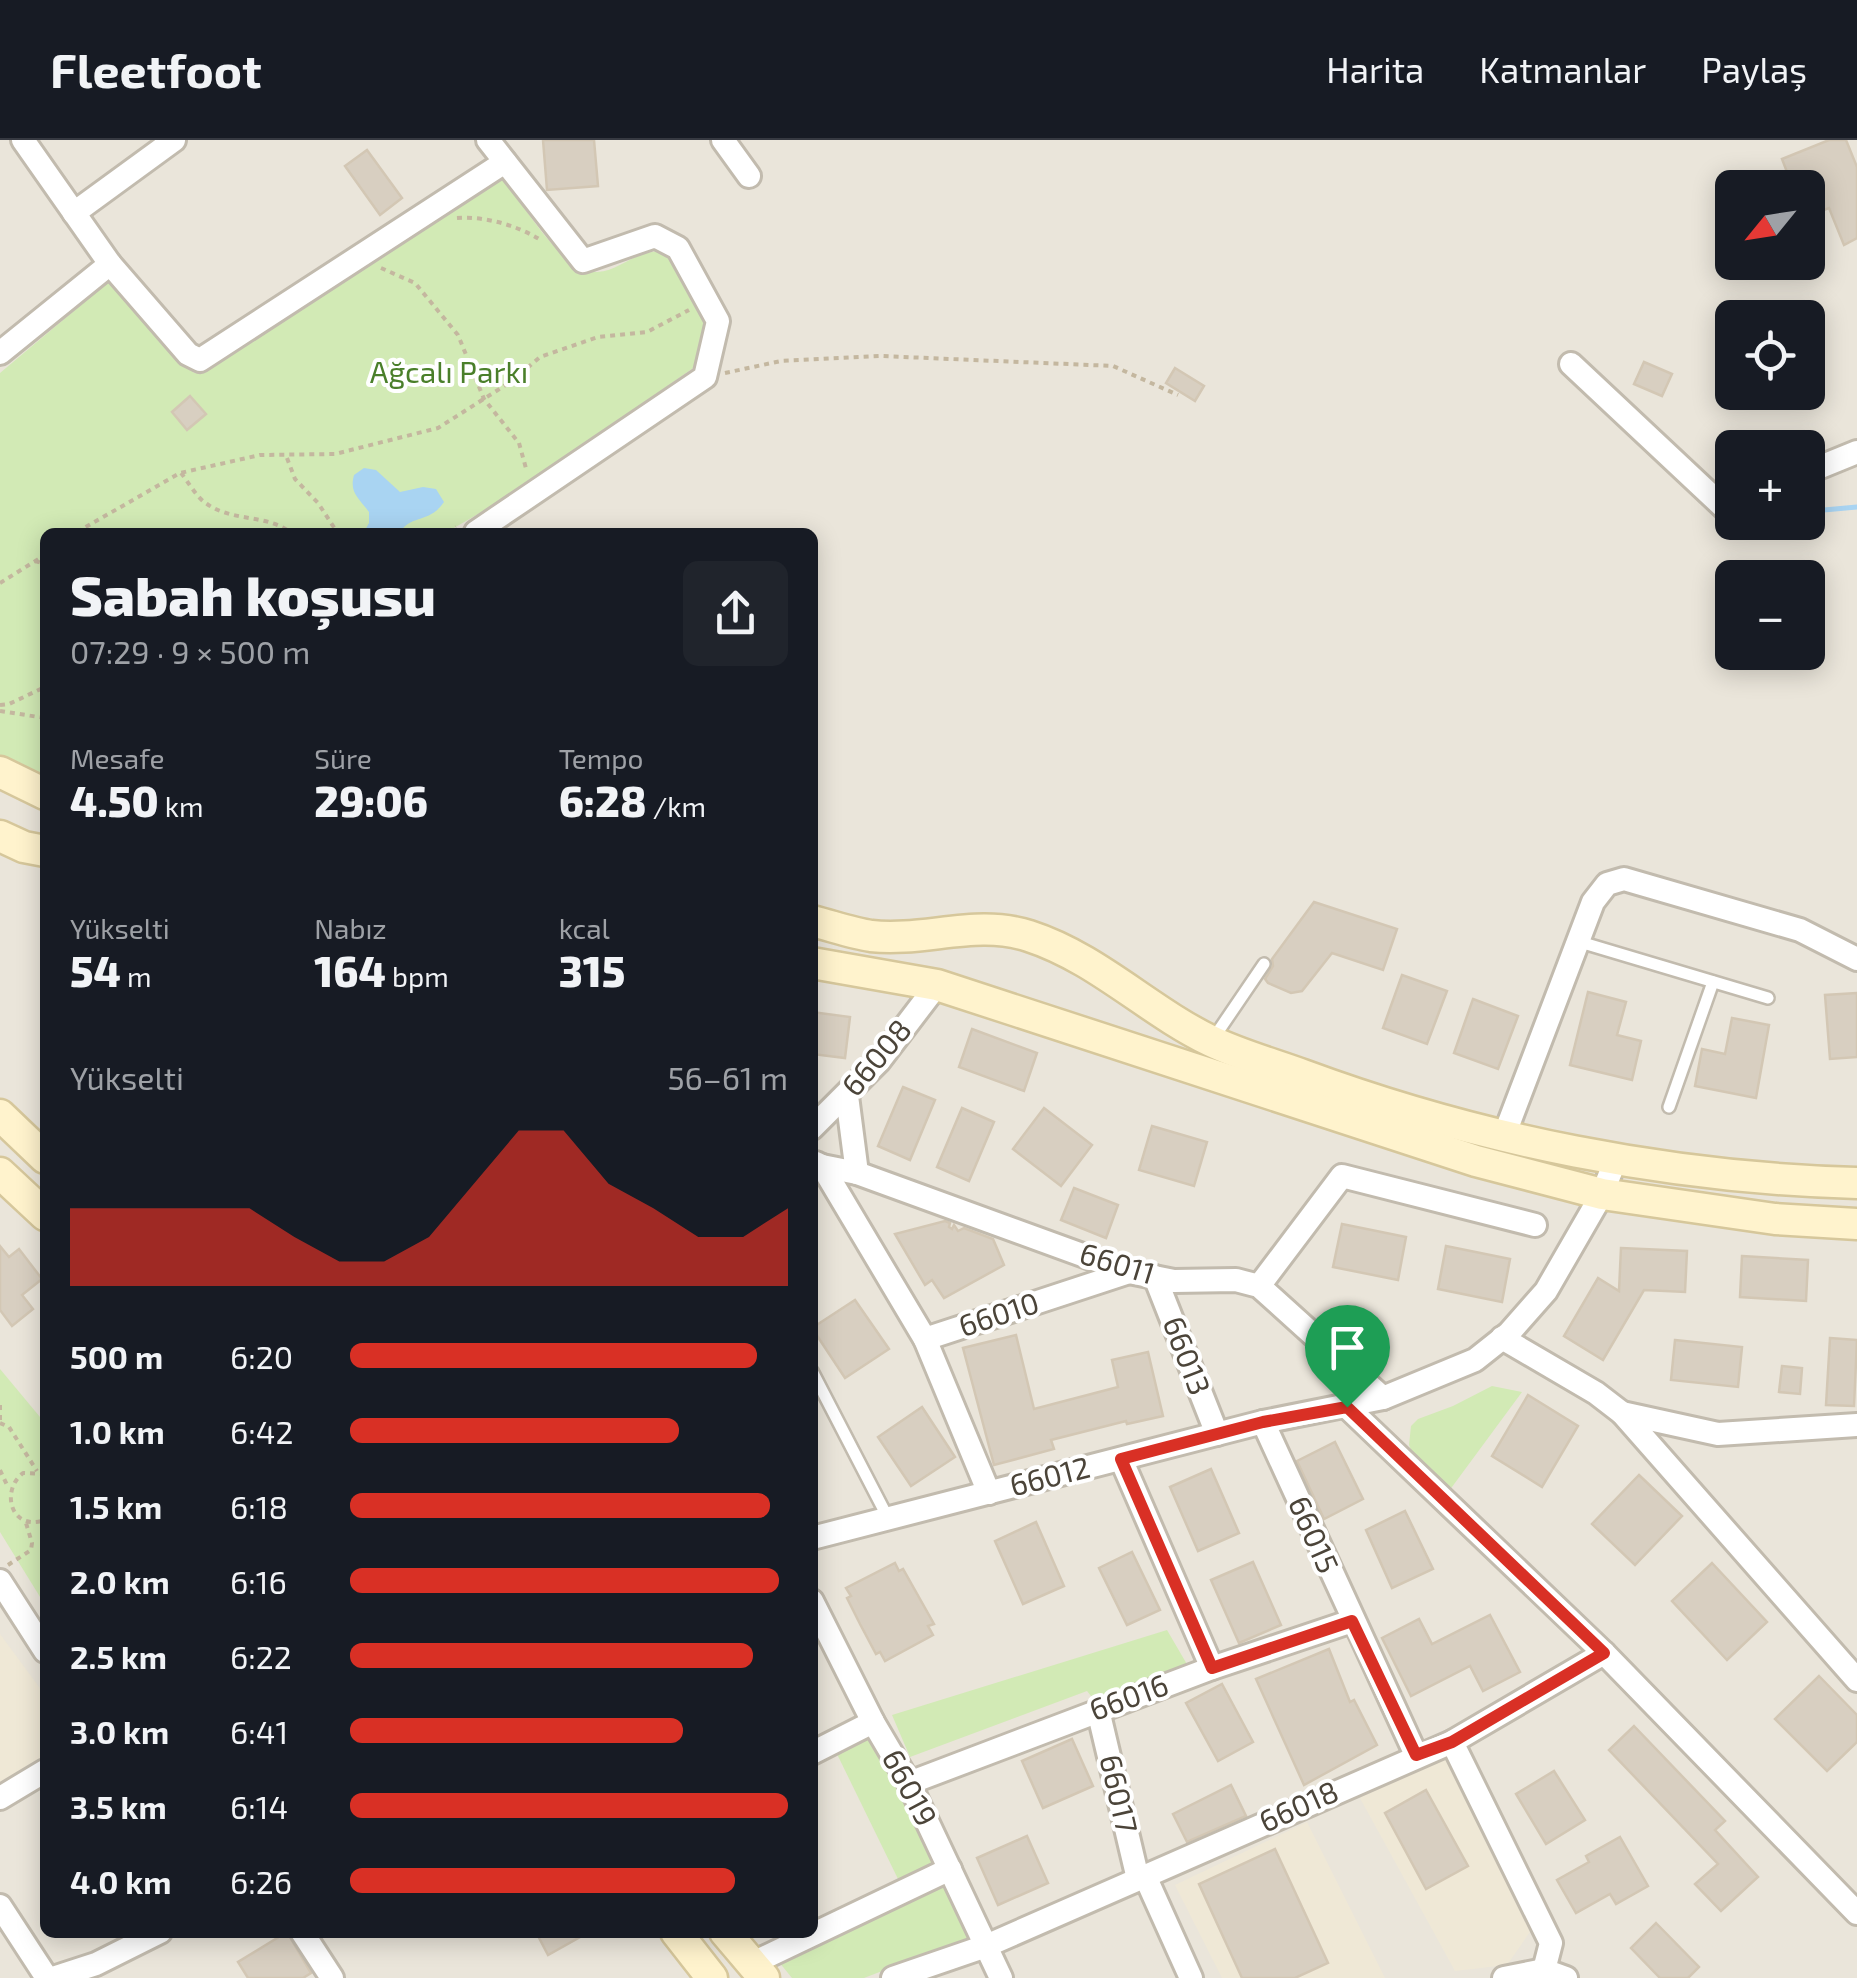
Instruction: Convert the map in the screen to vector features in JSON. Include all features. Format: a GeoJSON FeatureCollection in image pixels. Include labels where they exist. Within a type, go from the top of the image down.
{"type":"FeatureCollection","features":[{"type":"Feature","properties":{"kind":"main road"},"geometry":{"type":"LineString","coordinates":[[0,772],[40,789]]}},
{"type":"Feature","properties":{"kind":"main road"},"geometry":{"type":"LineString","coordinates":[[818,922],[872,936],[983,928],[1025,934],[1074,953],[1211,1041],[1370,1100],[1504,1136],[1616,1159],[1796,1182],[1857,1183]]}},
{"type":"Feature","properties":{"kind":"main road"},"geometry":{"type":"LineString","coordinates":[[947,988],[946,956],[960,931]]}},
{"type":"Feature","properties":{"kind":"main road"},"geometry":{"type":"LineString","coordinates":[[818,964],[947,988],[1476,1162],[1602,1194],[1775,1219],[1857,1224]]}},
{"type":"Feature","properties":{"kind":"main road"},"geometry":{"type":"LineString","coordinates":[[1098,1038],[1114,1032],[1126,1016],[1128,1005],[1116,980]]}},
{"type":"Feature","properties":{"kind":"main road"},"geometry":{"type":"LineString","coordinates":[[0,1115],[40,1153]]}},
{"type":"Feature","properties":{"kind":"main road"},"geometry":{"type":"LineString","coordinates":[[0,1174],[40,1210]]}},
{"type":"Feature","properties":{"kind":"main road"},"geometry":{"type":"LineString","coordinates":[[681,1938],[712,1978]]}},
{"type":"Feature","properties":{"kind":"main road"},"geometry":{"type":"LineString","coordinates":[[729,1938],[758,1971]]}},
{"type":"Feature","properties":{"kind":"street"},"geometry":{"type":"LineString","coordinates":[[22,140],[110,264],[188,354],[200,360],[506,162]]}},
{"type":"Feature","properties":{"kind":"street"},"geometry":{"type":"LineString","coordinates":[[74,212],[174,140]]}},
{"type":"Feature","properties":{"kind":"street"},"geometry":{"type":"LineString","coordinates":[[469,528],[705,377],[718,321],[678,248],[655,236],[583,262],[488,140]]}},
{"type":"Feature","properties":{"kind":"street"},"geometry":{"type":"LineString","coordinates":[[723,140],[748,176]]}},
{"type":"Feature","properties":{"kind":"street"},"geometry":{"type":"LineString","coordinates":[[0,353],[110,264]]}},
{"type":"Feature","properties":{"kind":"street"},"geometry":{"type":"LineString","coordinates":[[1571,364],[1715,499]]}},
{"type":"Feature","properties":{"kind":"street"},"geometry":{"type":"LineString","coordinates":[[1825,465],[1857,452]]}},
{"type":"Feature","properties":{"kind":"street"},"geometry":{"type":"LineString","coordinates":[[23,844],[40,864]]}},
{"type":"Feature","properties":{"kind":"street"},"geometry":{"type":"LineString","coordinates":[[1504,1136],[1599,891],[1607,884],[1624,879],[1800,930],[1857,959]]}},
{"type":"Feature","properties":{"kind":"street","name":"66008"},"geometry":{"type":"LineString","coordinates":[[818,1123],[848,1096],[947,988]]}},
{"type":"Feature","properties":{"kind":"street"},"geometry":{"type":"LineString","coordinates":[[848,1096],[857,1172]]}},
{"type":"Feature","properties":{"kind":"street","name":"66012"},"geometry":{"type":"LineString","coordinates":[[818,1536],[1263,1422],[1382,1398],[1475,1360],[1546,1292],[1602,1194],[1616,1159]]}},
{"type":"Feature","properties":{"kind":"street","name":"66011"},"geometry":{"type":"LineString","coordinates":[[818,1164],[857,1172],[1129,1272],[1174,1280],[1236,1280],[1259,1286]]}},
{"type":"Feature","properties":{"kind":"street"},"geometry":{"type":"LineString","coordinates":[[818,1166],[925,1340],[990,1492]]}},
{"type":"Feature","properties":{"kind":"street"},"geometry":{"type":"LineString","coordinates":[[1382,1398],[1259,1286],[1342,1176],[1535,1225]]}},
{"type":"Feature","properties":{"kind":"street","name":"66010"},"geometry":{"type":"LineString","coordinates":[[925,1340],[1129,1272]]}},
{"type":"Feature","properties":{"kind":"street","name":"66013"},"geometry":{"type":"LineString","coordinates":[[1155,1277],[1216,1434]]}},
{"type":"Feature","properties":{"kind":"street"},"geometry":{"type":"LineString","coordinates":[[1502,1338],[1596,1392],[1622,1413],[1854,1670]]}},
{"type":"Feature","properties":{"kind":"street"},"geometry":{"type":"LineString","coordinates":[[1347,1407],[1604,1653],[1857,1913]]}},
{"type":"Feature","properties":{"kind":"street"},"geometry":{"type":"LineString","coordinates":[[1622,1413],[1718,1434],[1857,1425]]}},
{"type":"Feature","properties":{"kind":"street","name":"66015"},"geometry":{"type":"LineString","coordinates":[[1263,1422],[1416,1755]]}},
{"type":"Feature","properties":{"kind":"street"},"geometry":{"type":"LineString","coordinates":[[1121,1459],[1212,1668]]}},
{"type":"Feature","properties":{"kind":"street"},"geometry":{"type":"LineString","coordinates":[[0,1581],[40,1643]]}},
{"type":"Feature","properties":{"kind":"street","name":"66019"},"geometry":{"type":"LineString","coordinates":[[818,1613],[873,1722],[909,1782],[1000,1978]]}},
{"type":"Feature","properties":{"kind":"street","name":"66016"},"geometry":{"type":"LineString","coordinates":[[909,1782],[1212,1668],[1352,1621]]}},
{"type":"Feature","properties":{"kind":"street","name":"66018"},"geometry":{"type":"LineString","coordinates":[[893,1978],[986,1946],[1452,1742],[1604,1653]]}},
{"type":"Feature","properties":{"kind":"street","name":"66017"},"geometry":{"type":"LineString","coordinates":[[1098,1710],[1142,1878],[1191,1978]]}},
{"type":"Feature","properties":{"kind":"street"},"geometry":{"type":"LineString","coordinates":[[818,1750],[873,1722]]}},
{"type":"Feature","properties":{"kind":"street"},"geometry":{"type":"LineString","coordinates":[[1452,1742],[1551,1943],[1555,1974],[1504,1978]]}},
{"type":"Feature","properties":{"kind":"street"},"geometry":{"type":"LineString","coordinates":[[0,1798],[40,1773]]}},
{"type":"Feature","properties":{"kind":"street"},"geometry":{"type":"LineString","coordinates":[[758,1971],[950,1869]]}},
{"type":"Feature","properties":{"kind":"street"},"geometry":{"type":"LineString","coordinates":[[0,1906],[50,1978],[100,1971],[151,1938]]}},
{"type":"Feature","properties":{"kind":"street"},"geometry":{"type":"LineString","coordinates":[[306,1938],[332,1978]]}},
{"type":"Feature","properties":{"kind":"lane"},"geometry":{"type":"LineString","coordinates":[[1580,942],[1768,998]]}},
{"type":"Feature","properties":{"kind":"lane"},"geometry":{"type":"LineString","coordinates":[[1211,1041],[1264,964]]}},
{"type":"Feature","properties":{"kind":"lane"},"geometry":{"type":"LineString","coordinates":[[1669,1107],[1713,982]]}},
{"type":"Feature","properties":{"kind":"lane"},"geometry":{"type":"LineString","coordinates":[[818,1383],[888,1518]]}},
{"type":"Feature","properties":{"kind":"path"},"geometry":{"type":"LineString","coordinates":[[444,219],[474,216],[542,240]]}},
{"type":"Feature","properties":{"kind":"path"},"geometry":{"type":"LineString","coordinates":[[374,267],[386,268],[416,283],[458,335],[484,399],[519,443],[527,471],[524,488]]}},
{"type":"Feature","properties":{"kind":"path"},"geometry":{"type":"LineString","coordinates":[[82,528],[180,473],[260,455],[334,454],[438,428],[540,358],[598,337],[647,332],[697,306]]}},
{"type":"Feature","properties":{"kind":"path"},"geometry":{"type":"LineString","coordinates":[[705,377],[781,361],[881,356],[1113,366],[1178,394]]}},
{"type":"Feature","properties":{"kind":"path"},"geometry":{"type":"LineString","coordinates":[[287,457],[296,479],[334,528]]}},
{"type":"Feature","properties":{"kind":"path"},"geometry":{"type":"LineString","coordinates":[[180,473],[205,504],[232,515],[276,522],[284,528]]}},
{"type":"Feature","properties":{"kind":"path"},"geometry":{"type":"LineString","coordinates":[[0,584],[40,558]]}},
{"type":"Feature","properties":{"kind":"path"},"geometry":{"type":"LineString","coordinates":[[36,561],[40,562]]}},
{"type":"Feature","properties":{"kind":"path"},"geometry":{"type":"LineString","coordinates":[[0,708],[40,690]]}},
{"type":"Feature","properties":{"kind":"path"},"geometry":{"type":"LineString","coordinates":[[0,708],[40,717]]}},
{"type":"Feature","properties":{"kind":"path"},"geometry":{"type":"LineString","coordinates":[[0,1405],[0,1422],[9,1427],[37,1471]]}},
{"type":"Feature","properties":{"kind":"path"},"geometry":{"type":"LineString","coordinates":[[0,1470],[8,1487]]}},
{"type":"Feature","properties":{"kind":"path"},"geometry":{"type":"LineString","coordinates":[[40,1472],[23,1472],[8,1487],[6,1496],[11,1513],[26,1523],[40,1521]]}},
{"type":"Feature","properties":{"kind":"path"},"geometry":{"type":"LineString","coordinates":[[0,1570],[31,1550],[26,1523]]}},
{"type":"Feature","properties":{"kind":"shaded area"},"geometry":{"type":"Polygon","coordinates":[[[0,140],[1857,140],[1857,1978],[0,1978],[0,140]]]}},
{"type":"Feature","properties":{"kind":"shaded area"},"geometry":{"type":"Polygon","coordinates":[[[0,1634],[40,1688],[40,1762],[0,1788],[0,1634]]]}},
{"type":"Feature","properties":{"kind":"shaded area"},"geometry":{"type":"Polygon","coordinates":[[[1442,1747],[1532,1929],[1507,1965],[1455,1971],[1355,1789],[1442,1747]]]}},
{"type":"Feature","properties":{"kind":"shaded area"},"geometry":{"type":"Polygon","coordinates":[[[1307,1822],[1385,1978],[1222,1978],[1175,1885],[1307,1822]]]}},
{"type":"Feature","properties":{"kind":"green space","name":"Ağcalı Parkı"},"geometry":{"type":"Polygon","coordinates":[[[501,174],[543,233],[583,269],[606,271],[648,253],[671,252],[705,321],[696,366],[523,488],[454,528],[40,528],[40,774],[0,755],[0,373],[113,278],[194,373],[501,174]]]}},
{"type":"Feature","properties":{"kind":"green space"},"geometry":{"type":"Polygon","coordinates":[[[0,1369],[40,1417],[40,1597],[0,1532],[0,1369]]]}},
{"type":"Feature","properties":{"kind":"green space"},"geometry":{"type":"Polygon","coordinates":[[[1492,1386],[1522,1392],[1449,1491],[1415,1459],[1409,1445],[1411,1426],[1418,1419],[1492,1386]]]}},
{"type":"Feature","properties":{"kind":"green space"},"geometry":{"type":"Polygon","coordinates":[[[1167,1630],[1188,1666],[1094,1700],[1087,1691],[910,1757],[892,1715],[1167,1630]]]}},
{"type":"Feature","properties":{"kind":"green space"},"geometry":{"type":"Polygon","coordinates":[[[871,1737],[935,1863],[899,1881],[837,1754],[871,1737]]]}},
{"type":"Feature","properties":{"kind":"green space"},"geometry":{"type":"Polygon","coordinates":[[[941,1881],[968,1938],[864,1978],[792,1978],[779,1962],[941,1881]]]}},
{"type":"Feature","properties":{"kind":"water"},"geometry":{"type":"Polygon","coordinates":[[[364,468],[376,470],[400,492],[423,487],[436,489],[444,502],[403,528],[366,528],[369,512],[356,495],[354,475],[364,468]]]}},
{"type":"Feature","properties":{"kind":"building"},"geometry":{"type":"Polygon","coordinates":[[[543,140],[594,140],[598,186],[547,190],[543,140]]]}},
{"type":"Feature","properties":{"kind":"building"},"geometry":{"type":"Polygon","coordinates":[[[1829,140],[1846,140],[1857,167],[1857,238],[1844,245],[1829,208],[1825,210],[1825,170],[1786,170],[1782,159],[1829,140]]]}},
{"type":"Feature","properties":{"kind":"building"},"geometry":{"type":"Polygon","coordinates":[[[367,150],[402,198],[380,215],[345,166],[367,150]]]}},
{"type":"Feature","properties":{"kind":"building"},"geometry":{"type":"Polygon","coordinates":[[[1644,362],[1672,374],[1662,396],[1634,384],[1644,362]]]}},
{"type":"Feature","properties":{"kind":"building"},"geometry":{"type":"Polygon","coordinates":[[[1175,368],[1204,386],[1195,401],[1166,383],[1175,368]]]}},
{"type":"Feature","properties":{"kind":"building"},"geometry":{"type":"Polygon","coordinates":[[[190,396],[206,414],[187,430],[172,412],[190,396]]]}},
{"type":"Feature","properties":{"kind":"building"},"geometry":{"type":"Polygon","coordinates":[[[1314,902],[1397,929],[1383,970],[1332,953],[1302,991],[1291,993],[1268,983],[1265,979],[1273,966],[1272,959],[1314,902]]]}},
{"type":"Feature","properties":{"kind":"building"},"geometry":{"type":"Polygon","coordinates":[[[1402,975],[1447,991],[1427,1044],[1383,1028],[1402,975]]]}},
{"type":"Feature","properties":{"kind":"building"},"geometry":{"type":"Polygon","coordinates":[[[1588,992],[1626,1002],[1617,1035],[1641,1041],[1632,1080],[1570,1065],[1588,992]]]}},
{"type":"Feature","properties":{"kind":"building"},"geometry":{"type":"Polygon","coordinates":[[[1857,993],[1857,1057],[1830,1059],[1825,995],[1857,993]]]}},
{"type":"Feature","properties":{"kind":"building"},"geometry":{"type":"Polygon","coordinates":[[[1473,999],[1518,1016],[1498,1069],[1454,1053],[1473,999]]]}},
{"type":"Feature","properties":{"kind":"building"},"geometry":{"type":"Polygon","coordinates":[[[818,1013],[850,1017],[845,1058],[818,1055],[818,1013]]]}},
{"type":"Feature","properties":{"kind":"building"},"geometry":{"type":"Polygon","coordinates":[[[1732,1018],[1769,1025],[1756,1098],[1695,1086],[1702,1049],[1725,1054],[1732,1018]]]}},
{"type":"Feature","properties":{"kind":"building"},"geometry":{"type":"Polygon","coordinates":[[[972,1029],[1037,1053],[1024,1091],[959,1067],[972,1029]]]}},
{"type":"Feature","properties":{"kind":"building"},"geometry":{"type":"Polygon","coordinates":[[[903,1087],[935,1100],[910,1160],[878,1146],[903,1087]]]}},
{"type":"Feature","properties":{"kind":"building"},"geometry":{"type":"Polygon","coordinates":[[[962,1108],[994,1122],[969,1181],[937,1167],[962,1108]]]}},
{"type":"Feature","properties":{"kind":"building"},"geometry":{"type":"Polygon","coordinates":[[[1044,1108],[1092,1145],[1061,1186],[1013,1149],[1044,1108]]]}},
{"type":"Feature","properties":{"kind":"building"},"geometry":{"type":"Polygon","coordinates":[[[1152,1126],[1207,1142],[1194,1186],[1139,1170],[1152,1126]]]}},
{"type":"Feature","properties":{"kind":"building"},"geometry":{"type":"Polygon","coordinates":[[[1074,1188],[1118,1205],[1106,1238],[1061,1220],[1074,1188]]]}},
{"type":"Feature","properties":{"kind":"building"},"geometry":{"type":"Polygon","coordinates":[[[945,1221],[952,1229],[954,1225],[958,1231],[964,1228],[993,1239],[1004,1265],[944,1298],[932,1280],[925,1285],[895,1234],[945,1221]]]}},
{"type":"Feature","properties":{"kind":"building"},"geometry":{"type":"Polygon","coordinates":[[[1342,1224],[1406,1237],[1398,1280],[1333,1267],[1342,1224]]]}},
{"type":"Feature","properties":{"kind":"building"},"geometry":{"type":"Polygon","coordinates":[[[0,1246],[9,1257],[19,1249],[40,1281],[22,1295],[33,1309],[12,1326],[0,1310],[0,1246]]]}},
{"type":"Feature","properties":{"kind":"building"},"geometry":{"type":"Polygon","coordinates":[[[1446,1246],[1510,1259],[1502,1302],[1438,1289],[1446,1246]]]}},
{"type":"Feature","properties":{"kind":"building"},"geometry":{"type":"Polygon","coordinates":[[[1621,1248],[1687,1251],[1685,1292],[1644,1290],[1603,1360],[1564,1336],[1598,1278],[1619,1291],[1621,1248]]]}},
{"type":"Feature","properties":{"kind":"building"},"geometry":{"type":"Polygon","coordinates":[[[1742,1256],[1808,1260],[1806,1301],[1740,1297],[1742,1256]]]}},
{"type":"Feature","properties":{"kind":"building"},"geometry":{"type":"Polygon","coordinates":[[[855,1300],[889,1349],[845,1378],[818,1337],[818,1324],[855,1300]]]}},
{"type":"Feature","properties":{"kind":"building"},"geometry":{"type":"Polygon","coordinates":[[[1016,1335],[1034,1409],[1118,1387],[1112,1360],[1148,1352],[1163,1416],[1051,1440],[1054,1449],[994,1465],[963,1348],[1016,1335]]]}},
{"type":"Feature","properties":{"kind":"building"},"geometry":{"type":"Polygon","coordinates":[[[1830,1338],[1857,1340],[1854,1406],[1826,1405],[1830,1338]]]}},
{"type":"Feature","properties":{"kind":"building"},"geometry":{"type":"Polygon","coordinates":[[[1675,1340],[1742,1347],[1738,1387],[1671,1380],[1675,1340]]]}},
{"type":"Feature","properties":{"kind":"building"},"geometry":{"type":"Polygon","coordinates":[[[1782,1366],[1802,1368],[1800,1394],[1779,1392],[1782,1366]]]}},
{"type":"Feature","properties":{"kind":"building"},"geometry":{"type":"Polygon","coordinates":[[[1528,1395],[1578,1426],[1542,1487],[1492,1456],[1528,1395]]]}},
{"type":"Feature","properties":{"kind":"building"},"geometry":{"type":"Polygon","coordinates":[[[922,1407],[955,1457],[911,1486],[878,1437],[922,1407]]]}},
{"type":"Feature","properties":{"kind":"building"},"geometry":{"type":"Polygon","coordinates":[[[1335,1442],[1363,1499],[1324,1519],[1297,1461],[1335,1442]]]}},
{"type":"Feature","properties":{"kind":"building"},"geometry":{"type":"Polygon","coordinates":[[[1211,1469],[1239,1533],[1198,1551],[1170,1487],[1211,1469]]]}},
{"type":"Feature","properties":{"kind":"building"},"geometry":{"type":"Polygon","coordinates":[[[1639,1475],[1682,1516],[1635,1565],[1592,1524],[1639,1475]]]}},
{"type":"Feature","properties":{"kind":"building"},"geometry":{"type":"Polygon","coordinates":[[[1405,1511],[1433,1569],[1392,1588],[1366,1530],[1405,1511]]]}},
{"type":"Feature","properties":{"kind":"building"},"geometry":{"type":"Polygon","coordinates":[[[1036,1522],[1064,1586],[1023,1604],[995,1541],[1036,1522]]]}},
{"type":"Feature","properties":{"kind":"building"},"geometry":{"type":"Polygon","coordinates":[[[1132,1552],[1160,1610],[1127,1625],[1099,1568],[1132,1552]]]}},
{"type":"Feature","properties":{"kind":"building"},"geometry":{"type":"Polygon","coordinates":[[[1253,1562],[1281,1625],[1239,1643],[1211,1580],[1253,1562]]]}},
{"type":"Feature","properties":{"kind":"building"},"geometry":{"type":"Polygon","coordinates":[[[895,1563],[899,1571],[903,1569],[934,1624],[928,1626],[933,1635],[885,1661],[880,1652],[876,1654],[847,1598],[851,1596],[846,1588],[895,1563]]]}},
{"type":"Feature","properties":{"kind":"building"},"geometry":{"type":"Polygon","coordinates":[[[1712,1563],[1767,1622],[1727,1660],[1672,1601],[1712,1563]]]}},
{"type":"Feature","properties":{"kind":"building"},"geometry":{"type":"Polygon","coordinates":[[[1490,1615],[1520,1672],[1483,1691],[1470,1666],[1411,1696],[1382,1638],[1419,1619],[1432,1644],[1490,1615]]]}},
{"type":"Feature","properties":{"kind":"building"},"geometry":{"type":"Polygon","coordinates":[[[1329,1649],[1350,1702],[1354,1700],[1377,1745],[1304,1785],[1256,1679],[1329,1649]]]}},
{"type":"Feature","properties":{"kind":"building"},"geometry":{"type":"Polygon","coordinates":[[[1819,1676],[1857,1715],[1857,1742],[1827,1771],[1775,1719],[1819,1676]]]}},
{"type":"Feature","properties":{"kind":"building"},"geometry":{"type":"Polygon","coordinates":[[[1222,1684],[1253,1742],[1218,1761],[1186,1703],[1222,1684]]]}},
{"type":"Feature","properties":{"kind":"building"},"geometry":{"type":"Polygon","coordinates":[[[1634,1726],[1725,1821],[1715,1830],[1758,1877],[1721,1911],[1695,1884],[1718,1864],[1609,1750],[1634,1726]]]}},
{"type":"Feature","properties":{"kind":"building"},"geometry":{"type":"Polygon","coordinates":[[[1072,1739],[1093,1786],[1043,1808],[1022,1761],[1072,1739]]]}},
{"type":"Feature","properties":{"kind":"building"},"geometry":{"type":"Polygon","coordinates":[[[1554,1771],[1585,1820],[1546,1844],[1516,1794],[1554,1771]]]}},
{"type":"Feature","properties":{"kind":"building"},"geometry":{"type":"Polygon","coordinates":[[[1231,1785],[1246,1816],[1187,1842],[1173,1814],[1231,1785]]]}},
{"type":"Feature","properties":{"kind":"building"},"geometry":{"type":"Polygon","coordinates":[[[1426,1790],[1468,1866],[1426,1889],[1385,1813],[1426,1790]]]}},
{"type":"Feature","properties":{"kind":"building"},"geometry":{"type":"Polygon","coordinates":[[[1027,1836],[1048,1883],[998,1905],[977,1858],[1027,1836]]]}},
{"type":"Feature","properties":{"kind":"building"},"geometry":{"type":"Polygon","coordinates":[[[1620,1837],[1648,1886],[1616,1904],[1610,1894],[1576,1913],[1557,1880],[1589,1862],[1586,1856],[1620,1837]]]}},
{"type":"Feature","properties":{"kind":"building"},"geometry":{"type":"Polygon","coordinates":[[[1275,1849],[1328,1963],[1295,1978],[1242,1978],[1199,1884],[1275,1849]]]}},
{"type":"Feature","properties":{"kind":"building"},"geometry":{"type":"Polygon","coordinates":[[[1656,1923],[1699,1967],[1688,1978],[1660,1978],[1631,1948],[1656,1923]]]}},
{"type":"Feature","properties":{"kind":"building"},"geometry":{"type":"Polygon","coordinates":[[[277,1938],[291,1938],[311,1973],[303,1978],[248,1978],[238,1962],[277,1938]]]}},
{"type":"Feature","properties":{"kind":"building"},"geometry":{"type":"Polygon","coordinates":[[[539,1938],[578,1938],[548,1955],[539,1938]]]}},
{"type":"Feature","properties":{"kind":"waterway"},"geometry":{"type":"LineString","coordinates":[[1825,510],[1857,507]]}},
{"type":"Feature","properties":{"kind":"route"},"geometry":{"type":"LineString","coordinates":[[1347,1407],[1604,1653],[1452,1742],[1416,1755],[1352,1621],[1212,1668],[1121,1459],[1263,1422],[1347,1407]]}}]}
